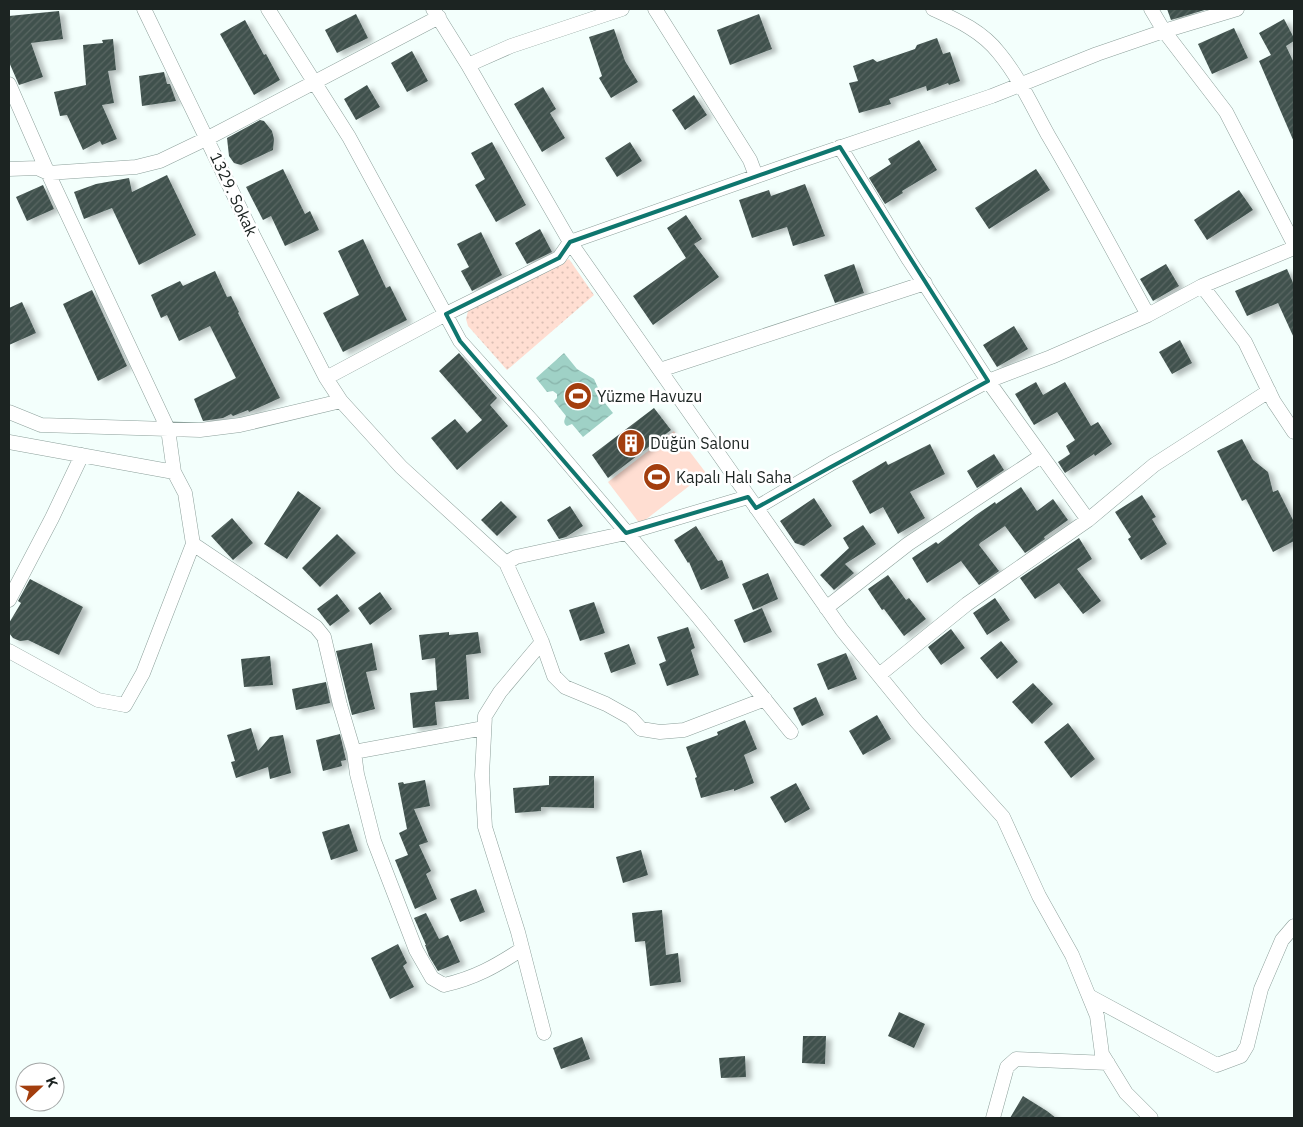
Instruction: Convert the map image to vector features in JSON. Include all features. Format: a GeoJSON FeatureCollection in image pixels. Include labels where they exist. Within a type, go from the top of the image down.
{"type":"FeatureCollection","features":[{"type":"Feature","properties":{"kind":"street","name":"1329. Sokak"},"geometry":{"type":"LineString","coordinates":[[144,9],[208,138],[254,237],[326,378],[341,401],[401,467],[506,563]]}},
{"type":"Feature","properties":{"kind":"street"},"geometry":{"type":"LineString","coordinates":[[268,9],[349,137],[460,341],[533,422],[699,618],[790,732]]}},
{"type":"Feature","properties":{"kind":"street"},"geometry":{"type":"LineString","coordinates":[[468,65],[510,46],[622,9]]}},
{"type":"Feature","properties":{"kind":"street"},"geometry":{"type":"LineString","coordinates":[[655,9],[750,160],[756,176]]}},
{"type":"Feature","properties":{"kind":"street"},"geometry":{"type":"LineString","coordinates":[[933,9],[983,36],[999,52],[1020,84],[1148,315]]}},
{"type":"Feature","properties":{"kind":"street"},"geometry":{"type":"LineString","coordinates":[[1151,9],[1164,31],[1226,112],[1294,244]]}},
{"type":"Feature","properties":{"kind":"street"},"geometry":{"type":"LineString","coordinates":[[326,378],[446,314],[559,258],[570,242],[1020,84],[1098,54],[1164,31],[1238,9]]}},
{"type":"Feature","properties":{"kind":"street"},"geometry":{"type":"LineString","coordinates":[[9,169],[37,168],[48,172],[136,167],[160,161],[208,138],[315,81],[436,13],[570,242],[826,608],[918,722],[1003,817],[1039,896],[1072,956],[1089,996],[1097,1016],[1105,1058],[1126,1093],[1150,1118]]}},
{"type":"Feature","properties":{"kind":"street"},"geometry":{"type":"LineString","coordinates":[[9,84],[168,429],[174,472],[185,493],[193,544],[143,672],[125,704],[98,700],[9,651]]}},
{"type":"Feature","properties":{"kind":"street"},"geometry":{"type":"LineString","coordinates":[[840,147],[909,260],[988,381],[1088,520]]}},
{"type":"Feature","properties":{"kind":"street"},"geometry":{"type":"LineString","coordinates":[[765,700],[684,730],[660,732],[641,729],[631,718],[606,704],[565,687],[554,676],[542,642],[506,563],[516,557],[626,533],[752,502],[832,463],[988,381],[1051,357],[1148,315],[1202,286],[1294,248]]}},
{"type":"Feature","properties":{"kind":"street"},"geometry":{"type":"LineString","coordinates":[[660,370],[925,283]]}},
{"type":"Feature","properties":{"kind":"street"},"geometry":{"type":"LineString","coordinates":[[1202,286],[1245,342],[1269,391],[1294,432]]}},
{"type":"Feature","properties":{"kind":"street"},"geometry":{"type":"LineString","coordinates":[[879,674],[967,604],[1088,520],[1154,465],[1269,391]]}},
{"type":"Feature","properties":{"kind":"street"},"geometry":{"type":"LineString","coordinates":[[9,412],[41,425],[200,430],[240,426],[341,401]]}},
{"type":"Feature","properties":{"kind":"street"},"geometry":{"type":"LineString","coordinates":[[9,442],[174,472]]}},
{"type":"Feature","properties":{"kind":"street"},"geometry":{"type":"LineString","coordinates":[[9,600],[52,518],[82,455]]}},
{"type":"Feature","properties":{"kind":"street"},"geometry":{"type":"LineString","coordinates":[[826,608],[908,544],[1041,456]]}},
{"type":"Feature","properties":{"kind":"street"},"geometry":{"type":"LineString","coordinates":[[193,544],[316,627],[324,637],[340,705],[354,752],[357,774],[374,841],[416,950],[432,978],[444,985],[463,981],[494,968],[522,949]]}},
{"type":"Feature","properties":{"kind":"street"},"geometry":{"type":"LineString","coordinates":[[542,642],[500,692],[485,716],[482,775],[485,827],[522,949],[544,1033]]}},
{"type":"Feature","properties":{"kind":"street"},"geometry":{"type":"LineString","coordinates":[[354,752],[484,728]]}},
{"type":"Feature","properties":{"kind":"street"},"geometry":{"type":"LineString","coordinates":[[1089,996],[1217,1065],[1241,1056],[1247,1046],[1261,988],[1282,940],[1294,926]]}},
{"type":"Feature","properties":{"kind":"street"},"geometry":{"type":"LineString","coordinates":[[992,1118],[1007,1067],[1016,1059],[1105,1058]]}},
{"type":"Feature","properties":{"kind":"highlighted area"},"geometry":{"type":"Polygon","coordinates":[[[840,147],[988,381],[756,508],[748,497],[626,533],[460,341],[446,314],[559,258],[570,242],[840,147]]]}},
{"type":"Feature","properties":{"kind":"shaded area"},"geometry":{"type":"Polygon","coordinates":[[[569,259],[594,295],[507,370],[468,326],[466,319],[468,311],[569,259]]]}},
{"type":"Feature","properties":{"kind":"shaded area","name":"Kapalı Halı Saha"},"geometry":{"type":"Polygon","coordinates":[[[674,431],[706,473],[640,524],[608,482],[674,431]]]}},
{"type":"Feature","properties":{"kind":"water","name":"Yüzme Havuzu"},"geometry":{"type":"Polygon","coordinates":[[[564,353],[577,369],[594,379],[600,397],[613,413],[583,437],[572,424],[567,426],[565,424],[566,416],[554,401],[557,398],[557,394],[553,391],[547,392],[536,378],[564,353]]]}},
{"type":"Feature","properties":{"kind":"building"},"geometry":{"type":"Polygon","coordinates":[[[1167,9],[1208,9],[1171,20],[1167,9]]]}},
{"type":"Feature","properties":{"kind":"building"},"geometry":{"type":"Polygon","coordinates":[[[59,11],[63,39],[31,43],[43,77],[19,85],[9,62],[9,16],[59,11]]]}},
{"type":"Feature","properties":{"kind":"building"},"geometry":{"type":"Polygon","coordinates":[[[356,14],[368,38],[337,53],[325,30],[356,14]]]}},
{"type":"Feature","properties":{"kind":"building"},"geometry":{"type":"Polygon","coordinates":[[[759,14],[772,49],[730,65],[717,30],[759,14]]]}},
{"type":"Feature","properties":{"kind":"building"},"geometry":{"type":"Polygon","coordinates":[[[1284,19],[1294,38],[1294,41],[1286,46],[1294,63],[1294,142],[1259,61],[1271,55],[1259,33],[1284,19]]]}},
{"type":"Feature","properties":{"kind":"building"},"geometry":{"type":"Polygon","coordinates":[[[245,20],[280,80],[254,95],[220,34],[245,20]]]}},
{"type":"Feature","properties":{"kind":"building"},"geometry":{"type":"Polygon","coordinates":[[[1234,28],[1248,58],[1212,74],[1198,44],[1234,28]]]}},
{"type":"Feature","properties":{"kind":"building"},"geometry":{"type":"Polygon","coordinates":[[[614,29],[625,61],[638,82],[611,98],[599,78],[602,76],[589,37],[614,29]]]}},
{"type":"Feature","properties":{"kind":"building"},"geometry":{"type":"Polygon","coordinates":[[[937,38],[943,54],[950,52],[960,81],[949,85],[948,83],[927,91],[926,86],[889,99],[891,104],[859,113],[849,83],[858,81],[853,66],[873,59],[877,62],[915,49],[917,45],[937,38]]]}},
{"type":"Feature","properties":{"kind":"building"},"geometry":{"type":"Polygon","coordinates":[[[113,39],[116,70],[108,71],[114,103],[102,105],[117,139],[102,145],[100,141],[83,150],[67,115],[60,116],[54,92],[86,85],[83,45],[103,43],[102,40],[113,39]]]}},
{"type":"Feature","properties":{"kind":"building"},"geometry":{"type":"Polygon","coordinates":[[[412,51],[428,81],[407,92],[391,63],[412,51]]]}},
{"type":"Feature","properties":{"kind":"building"},"geometry":{"type":"Polygon","coordinates":[[[164,72],[167,84],[170,84],[176,101],[142,106],[139,76],[164,72]]]}},
{"type":"Feature","properties":{"kind":"building"},"geometry":{"type":"Polygon","coordinates":[[[367,85],[380,107],[356,120],[344,99],[367,85]]]}},
{"type":"Feature","properties":{"kind":"building"},"geometry":{"type":"Polygon","coordinates":[[[543,87],[556,109],[550,113],[565,138],[542,152],[514,104],[543,87]]]}},
{"type":"Feature","properties":{"kind":"building"},"geometry":{"type":"Polygon","coordinates":[[[694,95],[707,115],[685,130],[672,110],[694,95]]]}},
{"type":"Feature","properties":{"kind":"building"},"geometry":{"type":"Polygon","coordinates":[[[260,120],[264,121],[272,131],[274,139],[273,150],[241,165],[234,163],[229,156],[227,138],[260,120]]]}},
{"type":"Feature","properties":{"kind":"building"},"geometry":{"type":"Polygon","coordinates":[[[919,140],[937,170],[902,191],[903,193],[885,204],[869,178],[891,164],[888,159],[919,140]]]}},
{"type":"Feature","properties":{"kind":"building"},"geometry":{"type":"Polygon","coordinates":[[[492,142],[526,205],[496,222],[475,185],[485,179],[471,153],[492,142]]]}},
{"type":"Feature","properties":{"kind":"building"},"geometry":{"type":"Polygon","coordinates":[[[630,142],[642,161],[617,177],[605,158],[630,142]]]}},
{"type":"Feature","properties":{"kind":"building"},"geometry":{"type":"Polygon","coordinates":[[[283,169],[305,214],[310,211],[319,230],[285,246],[271,216],[263,220],[246,187],[283,169]]]}},
{"type":"Feature","properties":{"kind":"building"},"geometry":{"type":"Polygon","coordinates":[[[1036,169],[1050,190],[989,229],[975,208],[1036,169]]]}},
{"type":"Feature","properties":{"kind":"building"},"geometry":{"type":"Polygon","coordinates":[[[167,175],[196,235],[139,265],[112,208],[84,219],[74,192],[96,184],[129,178],[132,192],[167,175]]]}},
{"type":"Feature","properties":{"kind":"building"},"geometry":{"type":"Polygon","coordinates":[[[805,184],[825,236],[793,246],[787,227],[752,238],[739,200],[769,190],[771,196],[805,184]]]}},
{"type":"Feature","properties":{"kind":"building"},"geometry":{"type":"Polygon","coordinates":[[[43,185],[54,209],[27,221],[16,197],[43,185]]]}},
{"type":"Feature","properties":{"kind":"building"},"geometry":{"type":"Polygon","coordinates":[[[1239,190],[1253,210],[1207,240],[1194,220],[1239,190]]]}},
{"type":"Feature","properties":{"kind":"building"},"geometry":{"type":"Polygon","coordinates":[[[686,215],[702,239],[694,244],[719,277],[653,325],[633,296],[686,258],[667,228],[686,215]]]}},
{"type":"Feature","properties":{"kind":"building"},"geometry":{"type":"Polygon","coordinates":[[[540,229],[552,252],[527,264],[515,243],[540,229]]]}},
{"type":"Feature","properties":{"kind":"building"},"geometry":{"type":"Polygon","coordinates":[[[481,232],[502,275],[472,291],[461,271],[469,267],[457,244],[481,232]]]}},
{"type":"Feature","properties":{"kind":"building"},"geometry":{"type":"Polygon","coordinates":[[[363,239],[386,288],[390,286],[407,320],[343,352],[323,313],[359,295],[338,251],[363,239]]]}},
{"type":"Feature","properties":{"kind":"building"},"geometry":{"type":"Polygon","coordinates":[[[854,264],[864,293],[835,303],[824,275],[854,264]]]}},
{"type":"Feature","properties":{"kind":"building"},"geometry":{"type":"Polygon","coordinates":[[[1166,264],[1179,286],[1153,301],[1140,279],[1166,264]]]}},
{"type":"Feature","properties":{"kind":"building"},"geometry":{"type":"Polygon","coordinates":[[[1287,269],[1294,285],[1294,338],[1278,303],[1247,316],[1235,291],[1287,269]]]}},
{"type":"Feature","properties":{"kind":"building"},"geometry":{"type":"Polygon","coordinates":[[[215,271],[227,297],[231,296],[280,398],[249,412],[248,410],[233,416],[231,414],[223,418],[203,421],[194,399],[236,378],[210,326],[179,341],[167,315],[161,318],[151,295],[180,281],[183,286],[215,271]]]}},
{"type":"Feature","properties":{"kind":"building"},"geometry":{"type":"Polygon","coordinates":[[[92,290],[127,366],[98,381],[63,304],[92,290]]]}},
{"type":"Feature","properties":{"kind":"building"},"geometry":{"type":"Polygon","coordinates":[[[22,302],[36,333],[9,345],[9,308],[22,302]]]}},
{"type":"Feature","properties":{"kind":"building"},"geometry":{"type":"Polygon","coordinates":[[[1014,326],[1028,349],[997,367],[983,345],[1014,326]]]}},
{"type":"Feature","properties":{"kind":"building"},"geometry":{"type":"Polygon","coordinates":[[[1180,340],[1192,363],[1172,374],[1159,352],[1180,340]]]}},
{"type":"Feature","properties":{"kind":"building"},"geometry":{"type":"Polygon","coordinates":[[[459,353],[497,398],[490,405],[508,426],[457,470],[431,438],[455,419],[467,433],[482,420],[439,371],[459,353]]]}},
{"type":"Feature","properties":{"kind":"building"},"geometry":{"type":"Polygon","coordinates":[[[1036,382],[1043,395],[1065,382],[1091,426],[1098,422],[1112,444],[1065,473],[1058,462],[1070,454],[1066,446],[1075,440],[1057,412],[1034,425],[1015,394],[1036,382]]]}},
{"type":"Feature","properties":{"kind":"building","name":"Düğün Salonu"},"geometry":{"type":"Polygon","coordinates":[[[654,408],[671,430],[608,478],[592,455],[654,408]]]}},
{"type":"Feature","properties":{"kind":"building"},"geometry":{"type":"Polygon","coordinates":[[[1242,439],[1253,460],[1268,472],[1273,492],[1278,490],[1294,522],[1294,541],[1273,552],[1246,499],[1242,501],[1217,451],[1242,439]]]}},
{"type":"Feature","properties":{"kind":"building"},"geometry":{"type":"Polygon","coordinates":[[[930,444],[945,474],[910,492],[925,518],[898,534],[883,507],[870,514],[852,481],[886,461],[888,465],[930,444]]]}},
{"type":"Feature","properties":{"kind":"building"},"geometry":{"type":"Polygon","coordinates":[[[994,454],[1004,470],[977,488],[967,471],[994,454]]]}},
{"type":"Feature","properties":{"kind":"building"},"geometry":{"type":"Polygon","coordinates":[[[1021,487],[1037,511],[1053,499],[1068,520],[1025,553],[1005,526],[980,543],[979,545],[999,571],[979,585],[961,561],[927,583],[912,558],[936,542],[938,544],[976,515],[1021,487]]]}},
{"type":"Feature","properties":{"kind":"building"},"geometry":{"type":"Polygon","coordinates":[[[298,491],[321,508],[287,559],[264,544],[298,491]]]}},
{"type":"Feature","properties":{"kind":"building"},"geometry":{"type":"Polygon","coordinates":[[[1142,495],[1156,517],[1152,519],[1167,544],[1141,560],[1128,539],[1131,537],[1115,512],[1142,495]]]}},
{"type":"Feature","properties":{"kind":"building"},"geometry":{"type":"Polygon","coordinates":[[[814,498],[832,526],[804,546],[795,543],[780,521],[814,498]]]}},
{"type":"Feature","properties":{"kind":"building"},"geometry":{"type":"Polygon","coordinates":[[[501,501],[517,517],[497,536],[481,520],[501,501]]]}},
{"type":"Feature","properties":{"kind":"building"},"geometry":{"type":"Polygon","coordinates":[[[570,506],[583,526],[566,537],[559,539],[547,520],[570,506]]]}},
{"type":"Feature","properties":{"kind":"building"},"geometry":{"type":"Polygon","coordinates":[[[232,518],[253,543],[233,560],[211,536],[232,518]]]}},
{"type":"Feature","properties":{"kind":"building"},"geometry":{"type":"Polygon","coordinates":[[[863,525],[876,544],[845,564],[854,573],[834,590],[820,575],[849,548],[843,538],[863,525]]]}},
{"type":"Feature","properties":{"kind":"building"},"geometry":{"type":"Polygon","coordinates":[[[696,526],[718,561],[722,560],[729,578],[701,590],[689,562],[674,540],[696,526]]]}},
{"type":"Feature","properties":{"kind":"building"},"geometry":{"type":"Polygon","coordinates":[[[337,534],[356,553],[320,587],[302,568],[337,534]]]}},
{"type":"Feature","properties":{"kind":"building"},"geometry":{"type":"Polygon","coordinates":[[[1079,538],[1092,559],[1077,569],[1101,601],[1083,614],[1059,583],[1035,599],[1020,578],[1079,538]]]}},
{"type":"Feature","properties":{"kind":"building"},"geometry":{"type":"Polygon","coordinates":[[[768,573],[778,599],[753,610],[742,584],[768,573]]]}},
{"type":"Feature","properties":{"kind":"building"},"geometry":{"type":"Polygon","coordinates":[[[888,575],[906,600],[909,598],[926,619],[904,636],[884,609],[882,610],[868,589],[888,575]]]}},
{"type":"Feature","properties":{"kind":"building"},"geometry":{"type":"Polygon","coordinates":[[[30,579],[83,607],[59,655],[28,640],[20,641],[13,638],[9,633],[9,623],[21,603],[18,601],[30,579]]]}},
{"type":"Feature","properties":{"kind":"building"},"geometry":{"type":"Polygon","coordinates":[[[380,592],[392,609],[370,625],[358,608],[380,592]]]}},
{"type":"Feature","properties":{"kind":"building"},"geometry":{"type":"Polygon","coordinates":[[[337,594],[350,611],[330,626],[317,609],[337,594]]]}},
{"type":"Feature","properties":{"kind":"building"},"geometry":{"type":"Polygon","coordinates":[[[995,598],[1010,620],[987,635],[973,613],[995,598]]]}},
{"type":"Feature","properties":{"kind":"building"},"geometry":{"type":"Polygon","coordinates":[[[594,602],[605,633],[580,641],[569,610],[594,602]]]}},
{"type":"Feature","properties":{"kind":"building"},"geometry":{"type":"Polygon","coordinates":[[[762,608],[772,632],[744,643],[734,620],[762,608]]]}},
{"type":"Feature","properties":{"kind":"building"},"geometry":{"type":"Polygon","coordinates":[[[688,627],[695,648],[691,650],[699,675],[667,686],[659,664],[666,661],[657,637],[688,627]]]}},
{"type":"Feature","properties":{"kind":"building"},"geometry":{"type":"Polygon","coordinates":[[[951,629],[965,648],[941,665],[928,647],[951,629]]]}},
{"type":"Feature","properties":{"kind":"building"},"geometry":{"type":"Polygon","coordinates":[[[449,632],[449,635],[478,632],[481,653],[466,655],[469,699],[435,702],[437,725],[413,728],[410,693],[437,690],[435,658],[422,660],[419,635],[449,632]]]}},
{"type":"Feature","properties":{"kind":"building"},"geometry":{"type":"Polygon","coordinates":[[[1001,641],[1018,662],[997,679],[980,658],[1001,641]]]}},
{"type":"Feature","properties":{"kind":"building"},"geometry":{"type":"Polygon","coordinates":[[[372,643],[377,670],[366,672],[375,709],[352,715],[336,651],[372,643]]]}},
{"type":"Feature","properties":{"kind":"building"},"geometry":{"type":"Polygon","coordinates":[[[629,644],[636,664],[611,673],[604,653],[629,644]]]}},
{"type":"Feature","properties":{"kind":"building"},"geometry":{"type":"Polygon","coordinates":[[[846,653],[857,679],[828,690],[817,664],[846,653]]]}},
{"type":"Feature","properties":{"kind":"building"},"geometry":{"type":"Polygon","coordinates":[[[270,656],[273,685],[244,687],[241,659],[270,656]]]}},
{"type":"Feature","properties":{"kind":"building"},"geometry":{"type":"Polygon","coordinates":[[[326,682],[330,703],[296,710],[292,689],[326,682]]]}},
{"type":"Feature","properties":{"kind":"building"},"geometry":{"type":"Polygon","coordinates":[[[1033,683],[1053,704],[1032,724],[1012,702],[1033,683]]]}},
{"type":"Feature","properties":{"kind":"building"},"geometry":{"type":"Polygon","coordinates":[[[816,697],[824,715],[802,726],[793,708],[816,697]]]}},
{"type":"Feature","properties":{"kind":"building"},"geometry":{"type":"Polygon","coordinates":[[[877,715],[891,739],[863,755],[849,731],[877,715]]]}},
{"type":"Feature","properties":{"kind":"building"},"geometry":{"type":"Polygon","coordinates":[[[745,720],[757,749],[744,755],[754,783],[734,791],[734,789],[701,798],[695,778],[697,777],[686,747],[718,735],[717,732],[745,720]]]}},
{"type":"Feature","properties":{"kind":"building"},"geometry":{"type":"Polygon","coordinates":[[[1068,723],[1095,759],[1071,778],[1044,742],[1068,723]]]}},
{"type":"Feature","properties":{"kind":"building"},"geometry":{"type":"Polygon","coordinates":[[[251,728],[258,751],[270,737],[283,735],[291,773],[270,779],[268,767],[236,778],[231,762],[235,761],[227,735],[251,728]]]}},
{"type":"Feature","properties":{"kind":"building"},"geometry":{"type":"Polygon","coordinates":[[[340,734],[346,760],[341,761],[342,766],[323,771],[316,740],[340,734]]]}},
{"type":"Feature","properties":{"kind":"building"},"geometry":{"type":"Polygon","coordinates":[[[549,776],[594,776],[594,808],[541,807],[541,811],[515,813],[513,788],[549,785],[549,776]]]}},
{"type":"Feature","properties":{"kind":"building"},"geometry":{"type":"Polygon","coordinates":[[[425,780],[430,806],[414,809],[428,842],[419,845],[431,871],[426,874],[437,899],[415,909],[395,860],[408,855],[399,833],[407,829],[398,783],[403,782],[404,784],[425,780]]]}},
{"type":"Feature","properties":{"kind":"building"},"geometry":{"type":"Polygon","coordinates":[[[796,783],[810,809],[785,823],[770,797],[796,783]]]}},
{"type":"Feature","properties":{"kind":"building"},"geometry":{"type":"Polygon","coordinates":[[[349,824],[358,851],[331,860],[322,832],[349,824]]]}},
{"type":"Feature","properties":{"kind":"building"},"geometry":{"type":"Polygon","coordinates":[[[641,850],[648,875],[623,883],[616,857],[641,850]]]}},
{"type":"Feature","properties":{"kind":"building"},"geometry":{"type":"Polygon","coordinates":[[[476,889],[485,912],[460,922],[450,899],[476,889]]]}},
{"type":"Feature","properties":{"kind":"building"},"geometry":{"type":"Polygon","coordinates":[[[662,910],[666,955],[678,953],[681,982],[650,986],[645,941],[635,942],[632,913],[662,910]]]}},
{"type":"Feature","properties":{"kind":"building"},"geometry":{"type":"Polygon","coordinates":[[[426,913],[439,939],[448,935],[460,962],[438,971],[429,956],[414,918],[426,913]]]}},
{"type":"Feature","properties":{"kind":"building"},"geometry":{"type":"Polygon","coordinates":[[[398,944],[407,963],[403,966],[414,987],[390,999],[371,958],[398,944]]]}},
{"type":"Feature","properties":{"kind":"building"},"geometry":{"type":"Polygon","coordinates":[[[899,1012],[925,1024],[914,1048],[888,1036],[899,1012]]]}},
{"type":"Feature","properties":{"kind":"building"},"geometry":{"type":"Polygon","coordinates":[[[803,1036],[826,1036],[825,1064],[802,1063],[803,1036]]]}},
{"type":"Feature","properties":{"kind":"building"},"geometry":{"type":"Polygon","coordinates":[[[582,1037],[590,1059],[561,1069],[553,1048],[582,1037]]]}},
{"type":"Feature","properties":{"kind":"building"},"geometry":{"type":"Polygon","coordinates":[[[745,1056],[746,1077],[721,1078],[719,1058],[745,1056]]]}},
{"type":"Feature","properties":{"kind":"building"},"geometry":{"type":"Polygon","coordinates":[[[1023,1096],[1047,1111],[1056,1118],[1010,1118],[1023,1096]]]}},
{"type":"Feature","properties":{"kind":"place","name":"Yüzme Havuzu"},"geometry":{"type":"Point","coordinates":[578,396]}},
{"type":"Feature","properties":{"kind":"place","name":"Düğün Salonu"},"geometry":{"type":"Point","coordinates":[631,443]}},
{"type":"Feature","properties":{"kind":"place","name":"Kapalı Halı Saha"},"geometry":{"type":"Point","coordinates":[657,477]}}]}
